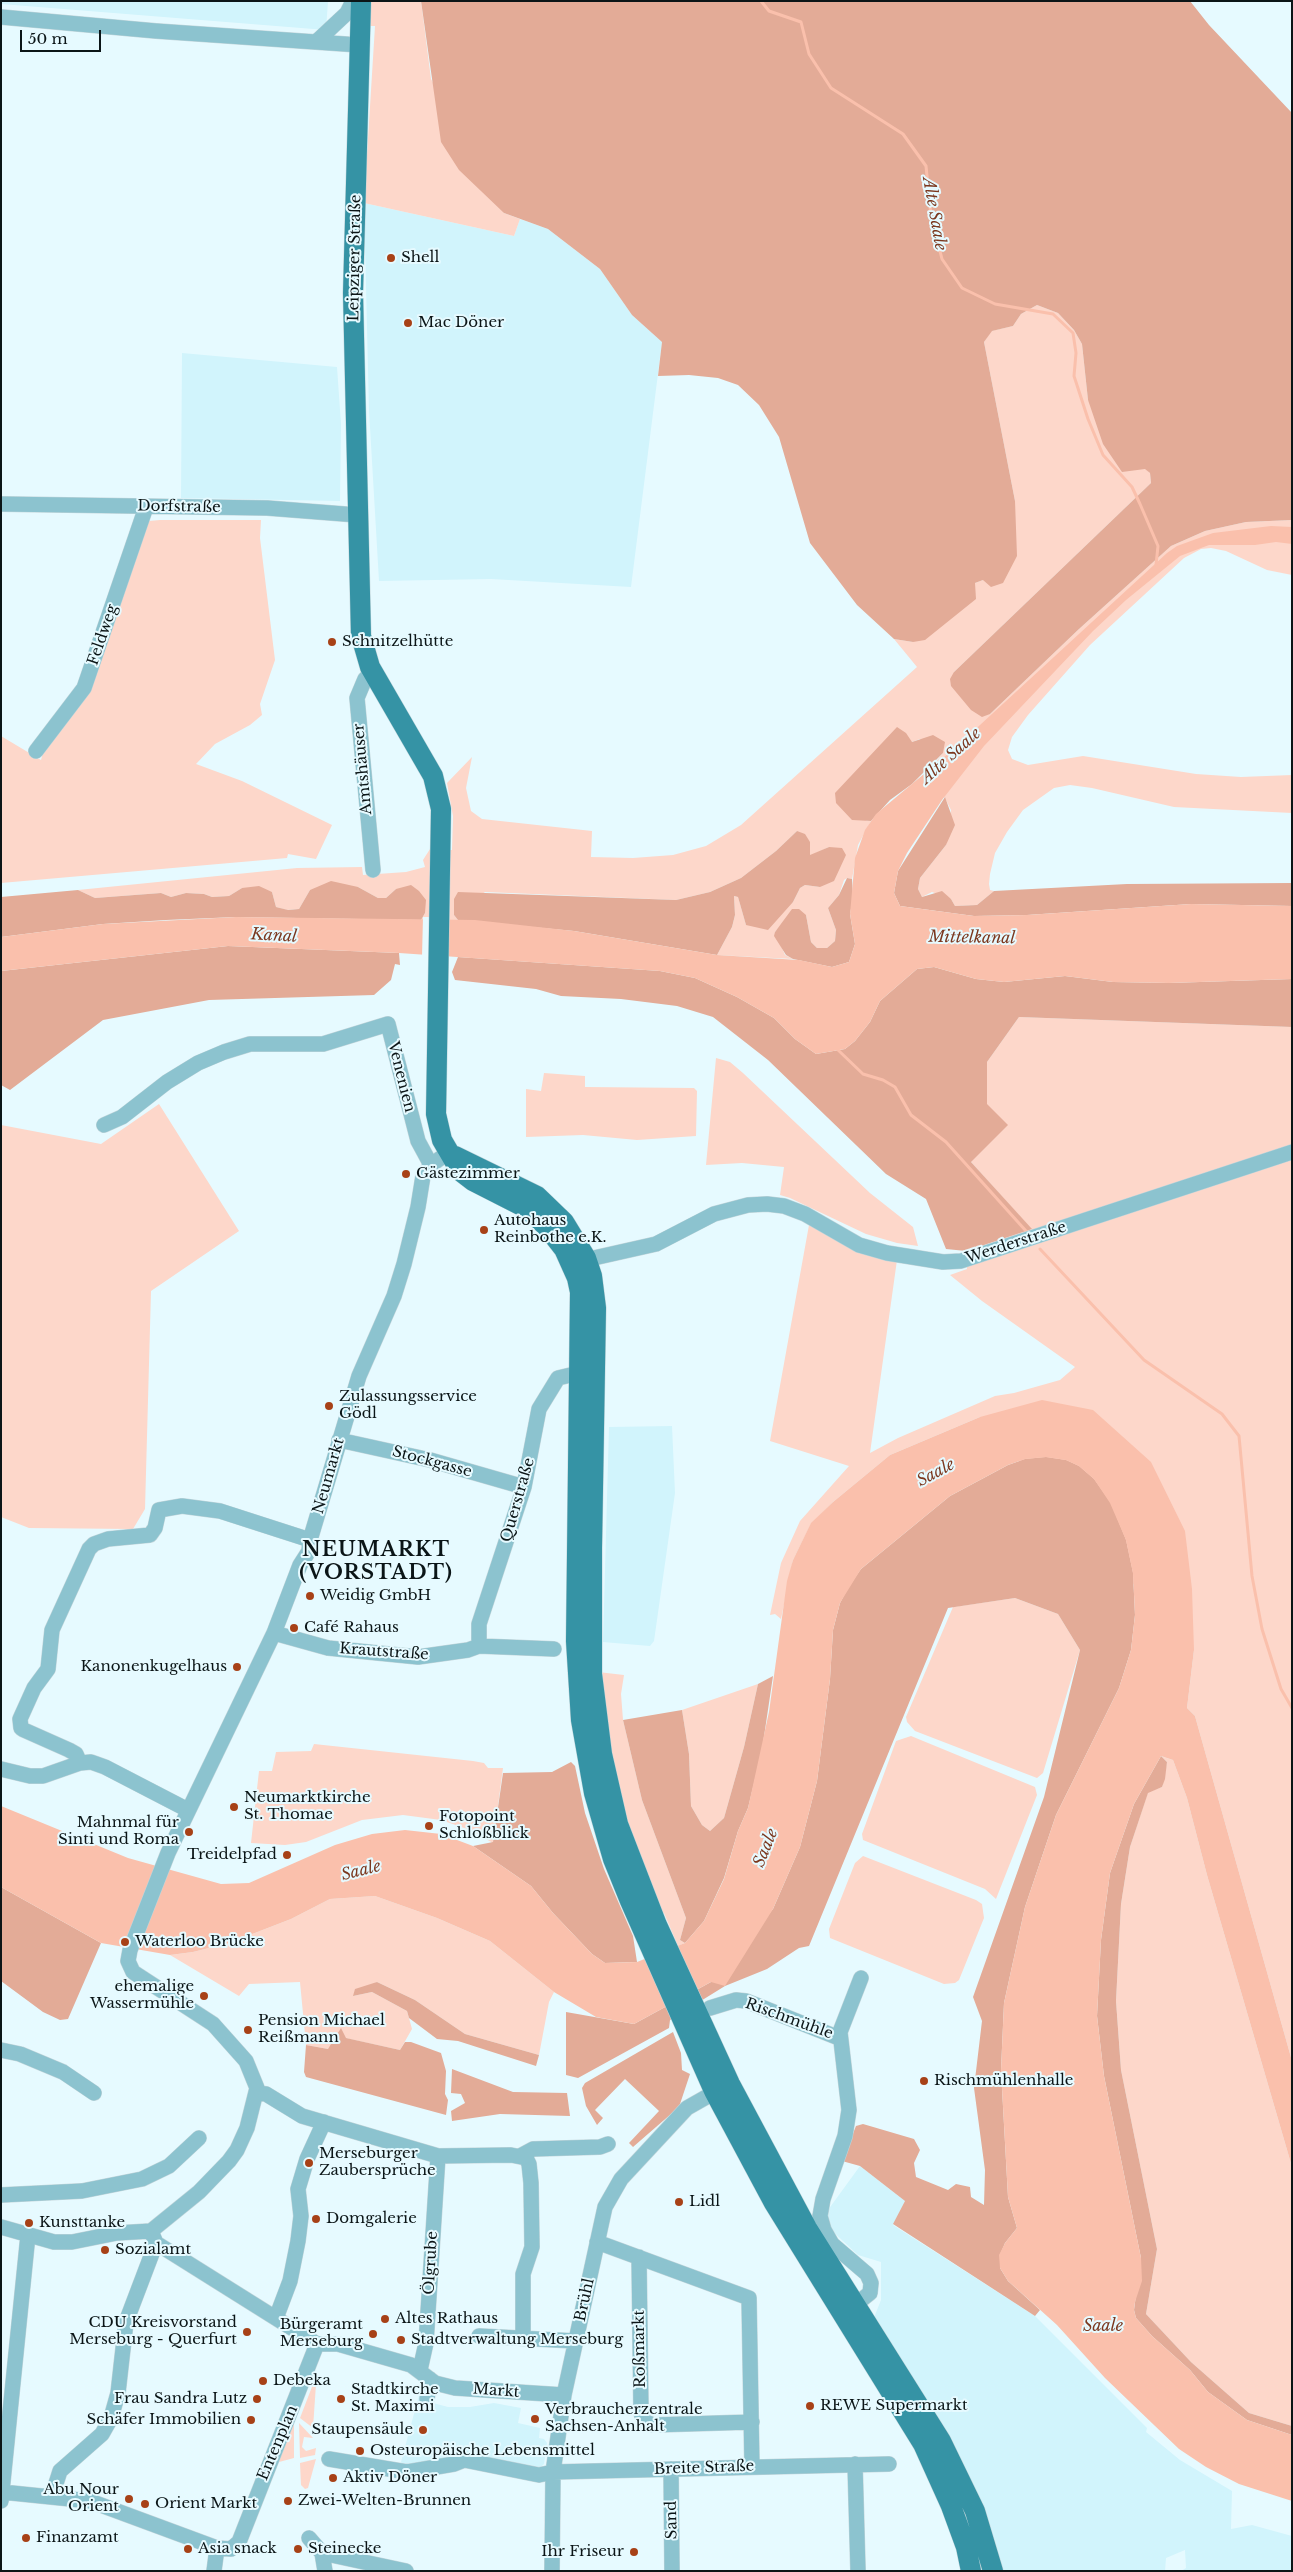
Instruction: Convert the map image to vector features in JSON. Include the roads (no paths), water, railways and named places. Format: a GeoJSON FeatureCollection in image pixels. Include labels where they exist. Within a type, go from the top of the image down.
{"type":"FeatureCollection","features":[{"type":"Feature","properties":{"kind":"main road","name":"Leipziger Straße"},"geometry":{"type":"LineString","coordinates":[[357,515],[354,293],[361,1]]}},
{"type":"Feature","properties":{"kind":"main road"},"geometry":{"type":"LineString","coordinates":[[357,515],[360,636],[373,673],[433,776],[441,809],[442,855],[436,1114],[442,1140],[449,1152],[537,1196],[564,1222],[578,1261],[595,1293],[592,1558],[594,1701],[602,1754],[618,1824],[650,1928]]}},
{"type":"Feature","properties":{"kind":"main road"},"geometry":{"type":"LineString","coordinates":[[578,1261],[580,1292],[576,1606],[577,1684],[581,1720],[601,1822],[613,1859],[650,1928],[774,2203],[923,2444],[951,2506],[971,2571]]}},
{"type":"Feature","properties":{"kind":"main road"},"geometry":{"type":"LineString","coordinates":[[722,2087],[807,2228],[941,2441],[975,2511],[993,2571]]}},
{"type":"Feature","properties":{"kind":"street"},"geometry":{"type":"LineString","coordinates":[[316,42],[347,14],[352,1]]}},
{"type":"Feature","properties":{"kind":"street"},"geometry":{"type":"LineString","coordinates":[[1,17],[156,31],[359,45]]}},
{"type":"Feature","properties":{"kind":"street","name":"Dorfstraße"},"geometry":{"type":"LineString","coordinates":[[1,504],[267,508],[357,515]]}},
{"type":"Feature","properties":{"kind":"street","name":"Feldweg"},"geometry":{"type":"LineString","coordinates":[[36,751],[84,688],[146,507]]}},
{"type":"Feature","properties":{"kind":"street","name":"Amtshäuser"},"geometry":{"type":"LineString","coordinates":[[373,673],[364,679],[357,698],[373,870]]}},
{"type":"Feature","properties":{"kind":"street","name":"Venenien"},"geometry":{"type":"LineString","coordinates":[[104,1125],[122,1117],[175,1077],[198,1063],[224,1052],[250,1044],[323,1044],[388,1024],[416,1134],[431,1165]]}},
{"type":"Feature","properties":{"kind":"street"},"geometry":{"type":"LineString","coordinates":[[431,1165],[449,1152]]}},
{"type":"Feature","properties":{"kind":"street","name":"Werderstraße"},"geometry":{"type":"LineString","coordinates":[[578,1261],[656,1244],[714,1214],[748,1205],[767,1204],[784,1206],[805,1214],[859,1245],[887,1253],[944,1262],[961,1261],[1292,1152]]}},
{"type":"Feature","properties":{"kind":"street","name":"Neumarkt"},"geometry":{"type":"LineString","coordinates":[[257,2093],[253,2074],[233,2044],[213,2024],[133,1972],[129,1956],[168,1852],[274,1633],[300,1565],[309,1552],[310,1540],[362,1366],[394,1296],[418,1207],[423,1176],[431,1165]]}},
{"type":"Feature","properties":{"kind":"street","name":"Querstraße"},"geometry":{"type":"LineString","coordinates":[[479,1646],[479,1624],[524,1487],[539,1409],[547,1392],[558,1378],[579,1372]]}},
{"type":"Feature","properties":{"kind":"street","name":"Stockgasse"},"geometry":{"type":"LineString","coordinates":[[339,1440],[430,1460],[524,1487]]}},
{"type":"Feature","properties":{"kind":"street"},"geometry":{"type":"LineString","coordinates":[[80,1763],[76,1754],[21,1728],[20,1719],[34,1688],[48,1669],[52,1630],[89,1549],[94,1544],[108,1540],[150,1535],[155,1528],[159,1510],[182,1506],[220,1511],[310,1540]]}},
{"type":"Feature","properties":{"kind":"street","name":"Krautstraße"},"geometry":{"type":"LineString","coordinates":[[274,1633],[328,1648],[418,1657],[468,1650],[479,1646],[554,1649]]}},
{"type":"Feature","properties":{"kind":"street"},"geometry":{"type":"LineString","coordinates":[[1,1769],[30,1776],[43,1776],[80,1763],[91,1762],[105,1767],[188,1810]]}},
{"type":"Feature","properties":{"kind":"street","name":"Rischmühle"},"geometry":{"type":"LineString","coordinates":[[855,2305],[870,2293],[872,2283],[867,2274],[832,2244],[824,2230],[820,2216],[823,2199],[845,2136],[849,2110],[846,2074],[839,2038],[845,2015],[861,1978]]}},
{"type":"Feature","properties":{"kind":"street","name":"Rischmühle"},"geometry":{"type":"LineString","coordinates":[[710,2008],[736,2000],[746,2001],[839,2038]]}},
{"type":"Feature","properties":{"kind":"street"},"geometry":{"type":"LineString","coordinates":[[1,2050],[20,2054],[63,2072],[94,2092]]}},
{"type":"Feature","properties":{"kind":"street","name":"Brühl"},"geometry":{"type":"LineString","coordinates":[[552,2571],[553,2472],[564,2395],[605,2207],[621,2179],[686,2108],[722,2087]]}},
{"type":"Feature","properties":{"kind":"street"},"geometry":{"type":"LineString","coordinates":[[52,2496],[57,2478],[65,2465],[102,2434],[111,2418],[118,2393],[126,2322],[154,2237],[237,2150],[247,2128],[257,2093],[266,2094],[302,2116],[438,2156],[520,2156],[526,2158],[529,2164],[530,2254],[523,2274],[523,2338]]}},
{"type":"Feature","properties":{"kind":"street"},"geometry":{"type":"LineString","coordinates":[[276,2318],[290,2281],[298,2241],[301,2216],[298,2189],[307,2159],[324,2122]]}},
{"type":"Feature","properties":{"kind":"street"},"geometry":{"type":"LineString","coordinates":[[1,2195],[82,2191],[142,2179],[169,2166],[199,2138]]}},
{"type":"Feature","properties":{"kind":"street"},"geometry":{"type":"LineString","coordinates":[[520,2156],[533,2149],[600,2147],[608,2144]]}},
{"type":"Feature","properties":{"kind":"street","name":"Ölgrube"},"geometry":{"type":"LineString","coordinates":[[425,2374],[438,2156]]}},
{"type":"Feature","properties":{"kind":"street"},"geometry":{"type":"LineString","coordinates":[[1,2227],[43,2241],[72,2242],[117,2233],[154,2237],[317,2344]]}},
{"type":"Feature","properties":{"kind":"street"},"geometry":{"type":"LineString","coordinates":[[28,2235],[5,2410],[2,2496],[52,2496],[105,2505],[218,2548],[214,2571]]}},
{"type":"Feature","properties":{"kind":"street"},"geometry":{"type":"LineString","coordinates":[[597,2242],[749,2298],[752,2467]]}},
{"type":"Feature","properties":{"kind":"street","name":"Roßmarkt"},"geometry":{"type":"LineString","coordinates":[[639,2257],[641,2413],[644,2421],[653,2425],[752,2422]]}},
{"type":"Feature","properties":{"kind":"street"},"geometry":{"type":"LineString","coordinates":[[479,2336],[576,2341]]}},
{"type":"Feature","properties":{"kind":"street","name":"Markt"},"geometry":{"type":"LineString","coordinates":[[317,2344],[338,2344],[411,2365],[455,2388],[564,2395]]}},
{"type":"Feature","properties":{"kind":"street","name":"Entenplan"},"geometry":{"type":"LineString","coordinates":[[218,2548],[231,2550],[240,2542],[317,2344]]}},
{"type":"Feature","properties":{"kind":"street"},"geometry":{"type":"LineString","coordinates":[[425,2374],[427,2399]]}},
{"type":"Feature","properties":{"kind":"street"},"geometry":{"type":"LineString","coordinates":[[329,2459],[407,2472],[454,2464],[464,2460],[534,2475],[544,2475],[553,2472]]}},
{"type":"Feature","properties":{"kind":"street"},"geometry":{"type":"LineString","coordinates":[[855,2464],[858,2571]]}},
{"type":"Feature","properties":{"kind":"street","name":"Breite Straße"},"geometry":{"type":"LineString","coordinates":[[553,2472],[889,2464]]}},
{"type":"Feature","properties":{"kind":"street","name":"Sand"},"geometry":{"type":"LineString","coordinates":[[671,2469],[672,2571]]}},
{"type":"Feature","properties":{"kind":"street"},"geometry":{"type":"LineString","coordinates":[[309,2538],[322,2553],[325,2571]]}},
{"type":"Feature","properties":{"kind":"street"},"geometry":{"type":"LineString","coordinates":[[322,2553],[398,2570]]}},
{"type":"Feature","properties":{"kind":"water"},"geometry":{"type":"Polygon","coordinates":[[[1271,526],[1292,527],[1292,544],[1276,542],[1255,545],[1209,545],[1180,556],[1126,600],[1093,631],[984,746],[942,800],[907,853],[898,871],[894,893],[900,906],[974,916],[1027,915],[1191,904],[1292,906],[1292,979],[1169,983],[1113,982],[1065,976],[1004,982],[976,979],[934,967],[917,969],[880,1001],[870,1022],[855,1041],[845,1049],[816,1054],[795,1039],[774,1018],[737,997],[695,978],[660,971],[399,953],[228,946],[1,971],[1,937],[103,924],[236,917],[475,920],[574,931],[717,955],[799,960],[832,967],[849,962],[855,944],[850,914],[855,858],[865,830],[876,814],[955,748],[1167,553],[1177,546],[1213,533],[1271,526]]]}},
{"type":"Feature","properties":{"kind":"water","name":"Saale"},"geometry":{"type":"Polygon","coordinates":[[[1042,1400],[1093,1410],[1151,1462],[1185,1531],[1192,1589],[1194,1650],[1187,1708],[1195,1716],[1292,2061],[1292,2167],[1207,1875],[1187,1798],[1173,1760],[1161,1756],[1134,1804],[1110,1873],[1101,1940],[1097,2016],[1104,2076],[1141,2258],[1142,2281],[1134,2310],[1136,2318],[1152,2336],[1190,2370],[1208,2392],[1247,2420],[1292,2435],[1292,2501],[1239,2484],[1206,2467],[1179,2449],[1105,2378],[1057,2325],[1008,2281],[1000,2268],[999,2255],[1005,2243],[1017,2228],[1008,2197],[1001,2070],[1004,2003],[1025,1907],[1056,1815],[1119,1688],[1131,1650],[1135,1615],[1133,1573],[1126,1540],[1110,1503],[1094,1479],[1079,1466],[1066,1460],[1046,1457],[1025,1459],[1008,1465],[950,1496],[861,1569],[840,1603],[833,1630],[830,1679],[817,1781],[800,1847],[773,1909],[725,1986],[711,1982],[634,2024],[596,2017],[554,1992],[490,1941],[437,1918],[375,1896],[330,1899],[291,1919],[229,1943],[193,1952],[170,1955],[101,1943],[1,1887],[1,1806],[128,1858],[221,1884],[249,1883],[335,1845],[372,1834],[405,1830],[441,1834],[473,1846],[531,1886],[553,1913],[592,1954],[605,1963],[637,1962],[685,1943],[704,1921],[724,1879],[738,1831],[748,1808],[769,1712],[787,1581],[793,1560],[811,1523],[833,1502],[890,1455],[980,1417],[1042,1400]]]}},
{"type":"Feature","properties":{"kind":"waterway","name":"Alte Saale"},"geometry":{"type":"LineString","coordinates":[[761,1],[769,11],[801,22],[809,54],[831,88],[903,134],[926,166],[931,216],[942,259],[962,288],[995,304],[1053,314],[1073,333],[1076,353],[1074,376],[1088,419],[1103,455],[1132,487],[1140,504],[1158,546],[1156,565]]}},
{"type":"Feature","properties":{"kind":"waterway"},"geometry":{"type":"LineString","coordinates":[[838,1050],[863,1074],[883,1080],[895,1087],[911,1115],[946,1142],[1026,1231]]}},
{"type":"Feature","properties":{"kind":"waterway"},"geometry":{"type":"LineString","coordinates":[[1040,1249],[1144,1360],[1222,1414],[1239,1436],[1252,1576],[1262,1629],[1281,1689],[1292,1708]]}},
{"type":"Feature","properties":{"kind":"place","name":"Shell"},"geometry":{"type":"Point","coordinates":[391,258]}},
{"type":"Feature","properties":{"kind":"place","name":"Mac Döner"},"geometry":{"type":"Point","coordinates":[408,323]}},
{"type":"Feature","properties":{"kind":"place","name":"Schnitzelhütte"},"geometry":{"type":"Point","coordinates":[332,642]}},
{"type":"Feature","properties":{"kind":"place","name":"Gästezimmer"},"geometry":{"type":"Point","coordinates":[406,1174]}},
{"type":"Feature","properties":{"kind":"place","name":"Autohaus Reinbothe e.K."},"geometry":{"type":"Point","coordinates":[484,1230]}},
{"type":"Feature","properties":{"kind":"place","name":"Zulassungsservice Gödl"},"geometry":{"type":"Point","coordinates":[329,1406]}},
{"type":"Feature","properties":{"kind":"place","name":"Weidig GmbH"},"geometry":{"type":"Point","coordinates":[310,1596]}},
{"type":"Feature","properties":{"kind":"place","name":"Café Rahaus"},"geometry":{"type":"Point","coordinates":[294,1628]}},
{"type":"Feature","properties":{"kind":"place","name":"Kanonenkugelhaus"},"geometry":{"type":"Point","coordinates":[237,1667]}},
{"type":"Feature","properties":{"kind":"place","name":"Neumarktkirche St. Thomae"},"geometry":{"type":"Point","coordinates":[234,1807]}},
{"type":"Feature","properties":{"kind":"place","name":"Fotopoint Schloßblick"},"geometry":{"type":"Point","coordinates":[429,1826]}},
{"type":"Feature","properties":{"kind":"place","name":"Mahnmal für Sinti und Roma"},"geometry":{"type":"Point","coordinates":[189,1832]}},
{"type":"Feature","properties":{"kind":"place","name":"Treidelpfad"},"geometry":{"type":"Point","coordinates":[287,1855]}},
{"type":"Feature","properties":{"kind":"place","name":"Waterloo Brücke"},"geometry":{"type":"Point","coordinates":[125,1942]}},
{"type":"Feature","properties":{"kind":"place","name":"ehemalige Wassermühle"},"geometry":{"type":"Point","coordinates":[204,1996]}},
{"type":"Feature","properties":{"kind":"place","name":"Pension Michael Reißmann"},"geometry":{"type":"Point","coordinates":[248,2030]}},
{"type":"Feature","properties":{"kind":"place","name":"Rischmühlenhalle"},"geometry":{"type":"Point","coordinates":[924,2081]}},
{"type":"Feature","properties":{"kind":"place","name":"Merseburger Zaubersprüche"},"geometry":{"type":"Point","coordinates":[309,2163]}},
{"type":"Feature","properties":{"kind":"place","name":"Lidl"},"geometry":{"type":"Point","coordinates":[679,2202]}},
{"type":"Feature","properties":{"kind":"place","name":"Domgalerie"},"geometry":{"type":"Point","coordinates":[316,2219]}},
{"type":"Feature","properties":{"kind":"place","name":"Kunsttanke"},"geometry":{"type":"Point","coordinates":[29,2223]}},
{"type":"Feature","properties":{"kind":"place","name":"Sozialamt"},"geometry":{"type":"Point","coordinates":[105,2250]}},
{"type":"Feature","properties":{"kind":"place","name":"Altes Rathaus"},"geometry":{"type":"Point","coordinates":[385,2319]}},
{"type":"Feature","properties":{"kind":"place","name":"CDU Kreisvorstand Merseburg - Querfurt"},"geometry":{"type":"Point","coordinates":[247,2332]}},
{"type":"Feature","properties":{"kind":"place","name":"Bürgeramt Merseburg"},"geometry":{"type":"Point","coordinates":[373,2334]}},
{"type":"Feature","properties":{"kind":"place","name":"Stadtverwaltung Merseburg"},"geometry":{"type":"Point","coordinates":[401,2340]}},
{"type":"Feature","properties":{"kind":"place","name":"Debeka"},"geometry":{"type":"Point","coordinates":[263,2381]}},
{"type":"Feature","properties":{"kind":"place","name":"Frau Sandra Lutz"},"geometry":{"type":"Point","coordinates":[257,2399]}},
{"type":"Feature","properties":{"kind":"place","name":"Stadtkirche St. Maximi"},"geometry":{"type":"Point","coordinates":[341,2399]}},
{"type":"Feature","properties":{"kind":"place","name":"REWE Supermarkt"},"geometry":{"type":"Point","coordinates":[810,2406]}},
{"type":"Feature","properties":{"kind":"place","name":"Verbraucherzentrale Sachsen-Anhalt"},"geometry":{"type":"Point","coordinates":[535,2419]}},
{"type":"Feature","properties":{"kind":"place","name":"Schäfer Immobilien"},"geometry":{"type":"Point","coordinates":[251,2420]}},
{"type":"Feature","properties":{"kind":"place","name":"Staupensäule"},"geometry":{"type":"Point","coordinates":[423,2430]}},
{"type":"Feature","properties":{"kind":"place","name":"Osteuropäische Lebensmittel"},"geometry":{"type":"Point","coordinates":[360,2451]}},
{"type":"Feature","properties":{"kind":"place","name":"Aktiv Döner"},"geometry":{"type":"Point","coordinates":[333,2478]}},
{"type":"Feature","properties":{"kind":"place","name":"Abu Nour Orient"},"geometry":{"type":"Point","coordinates":[129,2499]}},
{"type":"Feature","properties":{"kind":"place","name":"Zwei-Welten-Brunnen"},"geometry":{"type":"Point","coordinates":[288,2501]}},
{"type":"Feature","properties":{"kind":"place","name":"Orient Markt"},"geometry":{"type":"Point","coordinates":[145,2504]}},
{"type":"Feature","properties":{"kind":"place","name":"Finanzamt"},"geometry":{"type":"Point","coordinates":[26,2538]}},
{"type":"Feature","properties":{"kind":"place","name":"Asia snack"},"geometry":{"type":"Point","coordinates":[188,2549]}},
{"type":"Feature","properties":{"kind":"place","name":"Steinecke"},"geometry":{"type":"Point","coordinates":[298,2549]}},
{"type":"Feature","properties":{"kind":"place","name":"Ihr Friseur"},"geometry":{"type":"Point","coordinates":[634,2552]}},
{"type":"Feature","properties":{"kind":"district","name":"NEUMARKT (VORSTADT)"},"geometry":{"type":"Point","coordinates":[376,1562]}},
{"type":"Feature","properties":{"kind":"water label","name":"Kanal"},"geometry":{"type":"Point","coordinates":[274,936]}},
{"type":"Feature","properties":{"kind":"water label","name":"Mittelkanal"},"geometry":{"type":"Point","coordinates":[972,938]}}]}
